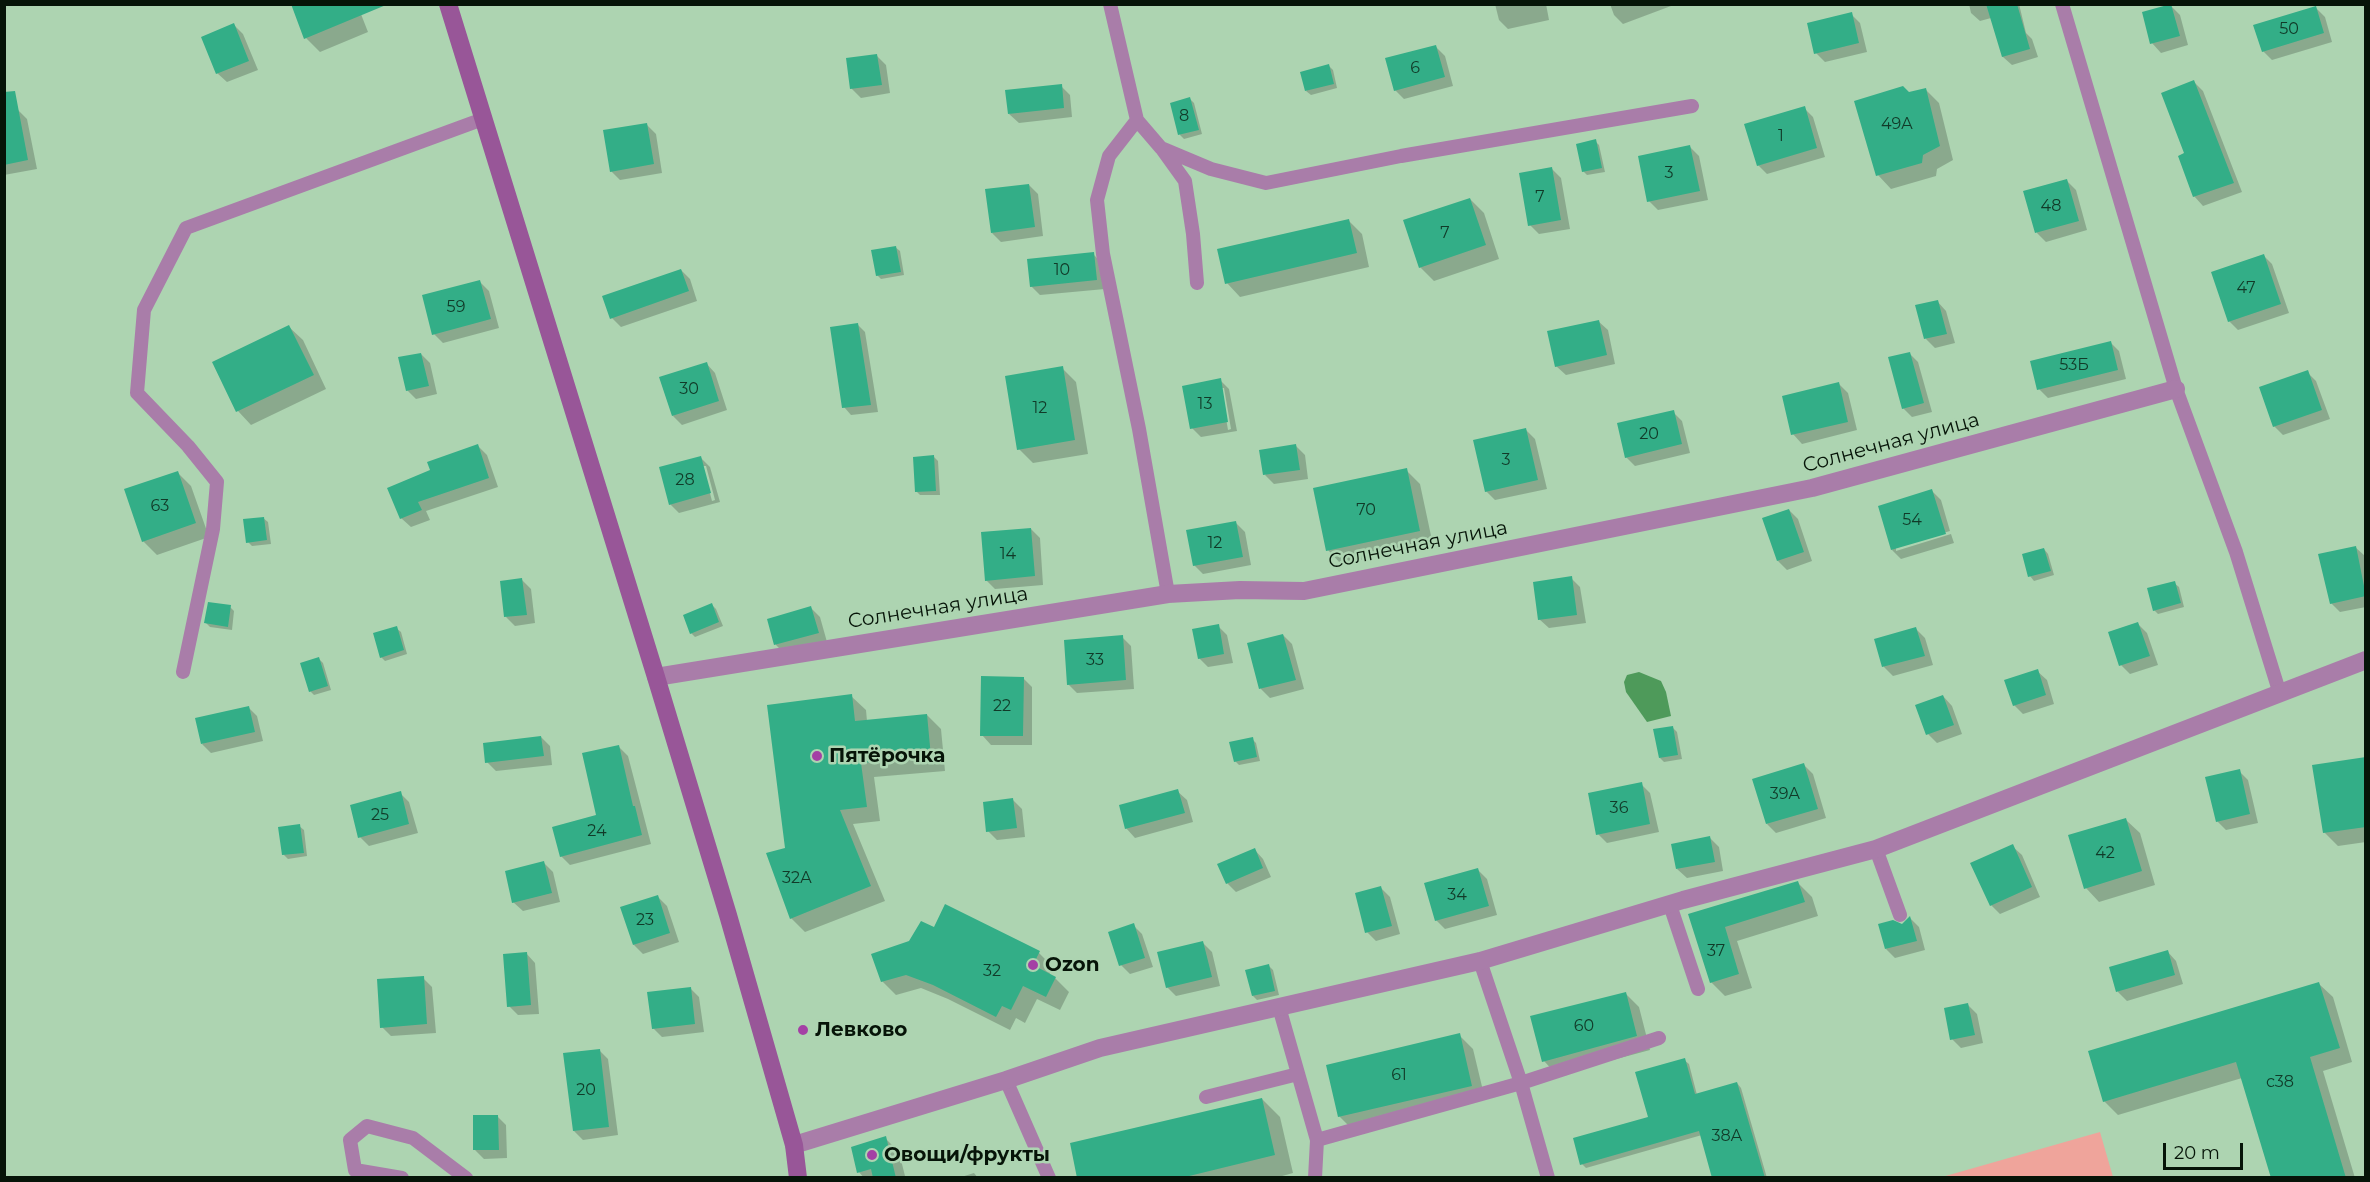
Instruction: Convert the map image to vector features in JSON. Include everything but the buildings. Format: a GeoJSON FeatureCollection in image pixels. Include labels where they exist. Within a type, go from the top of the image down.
{"type":"FeatureCollection","features":[{"type":"Feature","properties":{"kind":"street"},"geometry":{"type":"LineString","coordinates":[[449,5],[656,677],[794,1144],[798,1178]]}},
{"type":"Feature","properties":{"kind":"street","name":"Солнечная улица"},"geometry":{"type":"LineString","coordinates":[[656,677],[1168,594],[1240,590],[1304,591],[1789,493],[2176,389]]}},
{"type":"Feature","properties":{"kind":"street"},"geometry":{"type":"LineString","coordinates":[[794,1144],[1006,1080],[1100,1048],[1480,961],[1670,905],[1876,849],[2366,660]]}},
{"type":"Feature","properties":{"kind":"lane"},"geometry":{"type":"LineString","coordinates":[[1110,4],[1137,120],[1185,181],[1197,283]]}},
{"type":"Feature","properties":{"kind":"lane"},"geometry":{"type":"LineString","coordinates":[[2062,4],[2176,389],[2236,552],[2280,694]]}},
{"type":"Feature","properties":{"kind":"lane"},"geometry":{"type":"LineString","coordinates":[[1161,148],[1211,169],[1266,183],[1401,156],[1692,106]]}},
{"type":"Feature","properties":{"kind":"lane"},"geometry":{"type":"LineString","coordinates":[[183,672],[213,529],[217,482],[188,446],[137,393],[144,310],[186,228],[483,119]]}},
{"type":"Feature","properties":{"kind":"lane"},"geometry":{"type":"LineString","coordinates":[[1137,120],[1109,156],[1097,200],[1103,254],[1139,429],[1168,594]]}},
{"type":"Feature","properties":{"kind":"lane"},"geometry":{"type":"LineString","coordinates":[[1876,849],[1900,915]]}},
{"type":"Feature","properties":{"kind":"lane"},"geometry":{"type":"LineString","coordinates":[[1670,905],[1698,989]]}},
{"type":"Feature","properties":{"kind":"lane"},"geometry":{"type":"LineString","coordinates":[[1480,961],[1521,1083],[1548,1178]]}},
{"type":"Feature","properties":{"kind":"lane"},"geometry":{"type":"LineString","coordinates":[[1279,1007],[1317,1140],[1313,1177]]}},
{"type":"Feature","properties":{"kind":"lane"},"geometry":{"type":"LineString","coordinates":[[1317,1140],[1521,1083],[1659,1038]]}},
{"type":"Feature","properties":{"kind":"lane"},"geometry":{"type":"LineString","coordinates":[[1206,1098],[1298,1074]]}},
{"type":"Feature","properties":{"kind":"lane"},"geometry":{"type":"LineString","coordinates":[[1006,1080],[1049,1178]]}},
{"type":"Feature","properties":{"kind":"lane"},"geometry":{"type":"LineString","coordinates":[[402,1178],[355,1170],[350,1140],[368,1126],[413,1137],[466,1178]]}},
{"type":"Feature","properties":{"kind":"shaded area"},"geometry":{"type":"Polygon","coordinates":[[[1639,672],[1661,681],[1671,716],[1647,722],[1626,692],[1624,682],[1627,675],[1639,672]]]}},
{"type":"Feature","properties":{"kind":"shaded area"},"geometry":{"type":"Polygon","coordinates":[[[2100,1132],[2113,1177],[1942,1177],[2100,1132]]]}},
{"type":"Feature","properties":{"kind":"place","name":"Пятёрочка"},"geometry":{"type":"Point","coordinates":[817,756]}},
{"type":"Feature","properties":{"kind":"place","name":"Ozon"},"geometry":{"type":"Point","coordinates":[1033,965]}},
{"type":"Feature","properties":{"kind":"place","name":"Левково"},"geometry":{"type":"Point","coordinates":[803,1030]}},
{"type":"Feature","properties":{"kind":"place","name":"Овощи/фрукты"},"geometry":{"type":"Point","coordinates":[872,1155]}}]}
